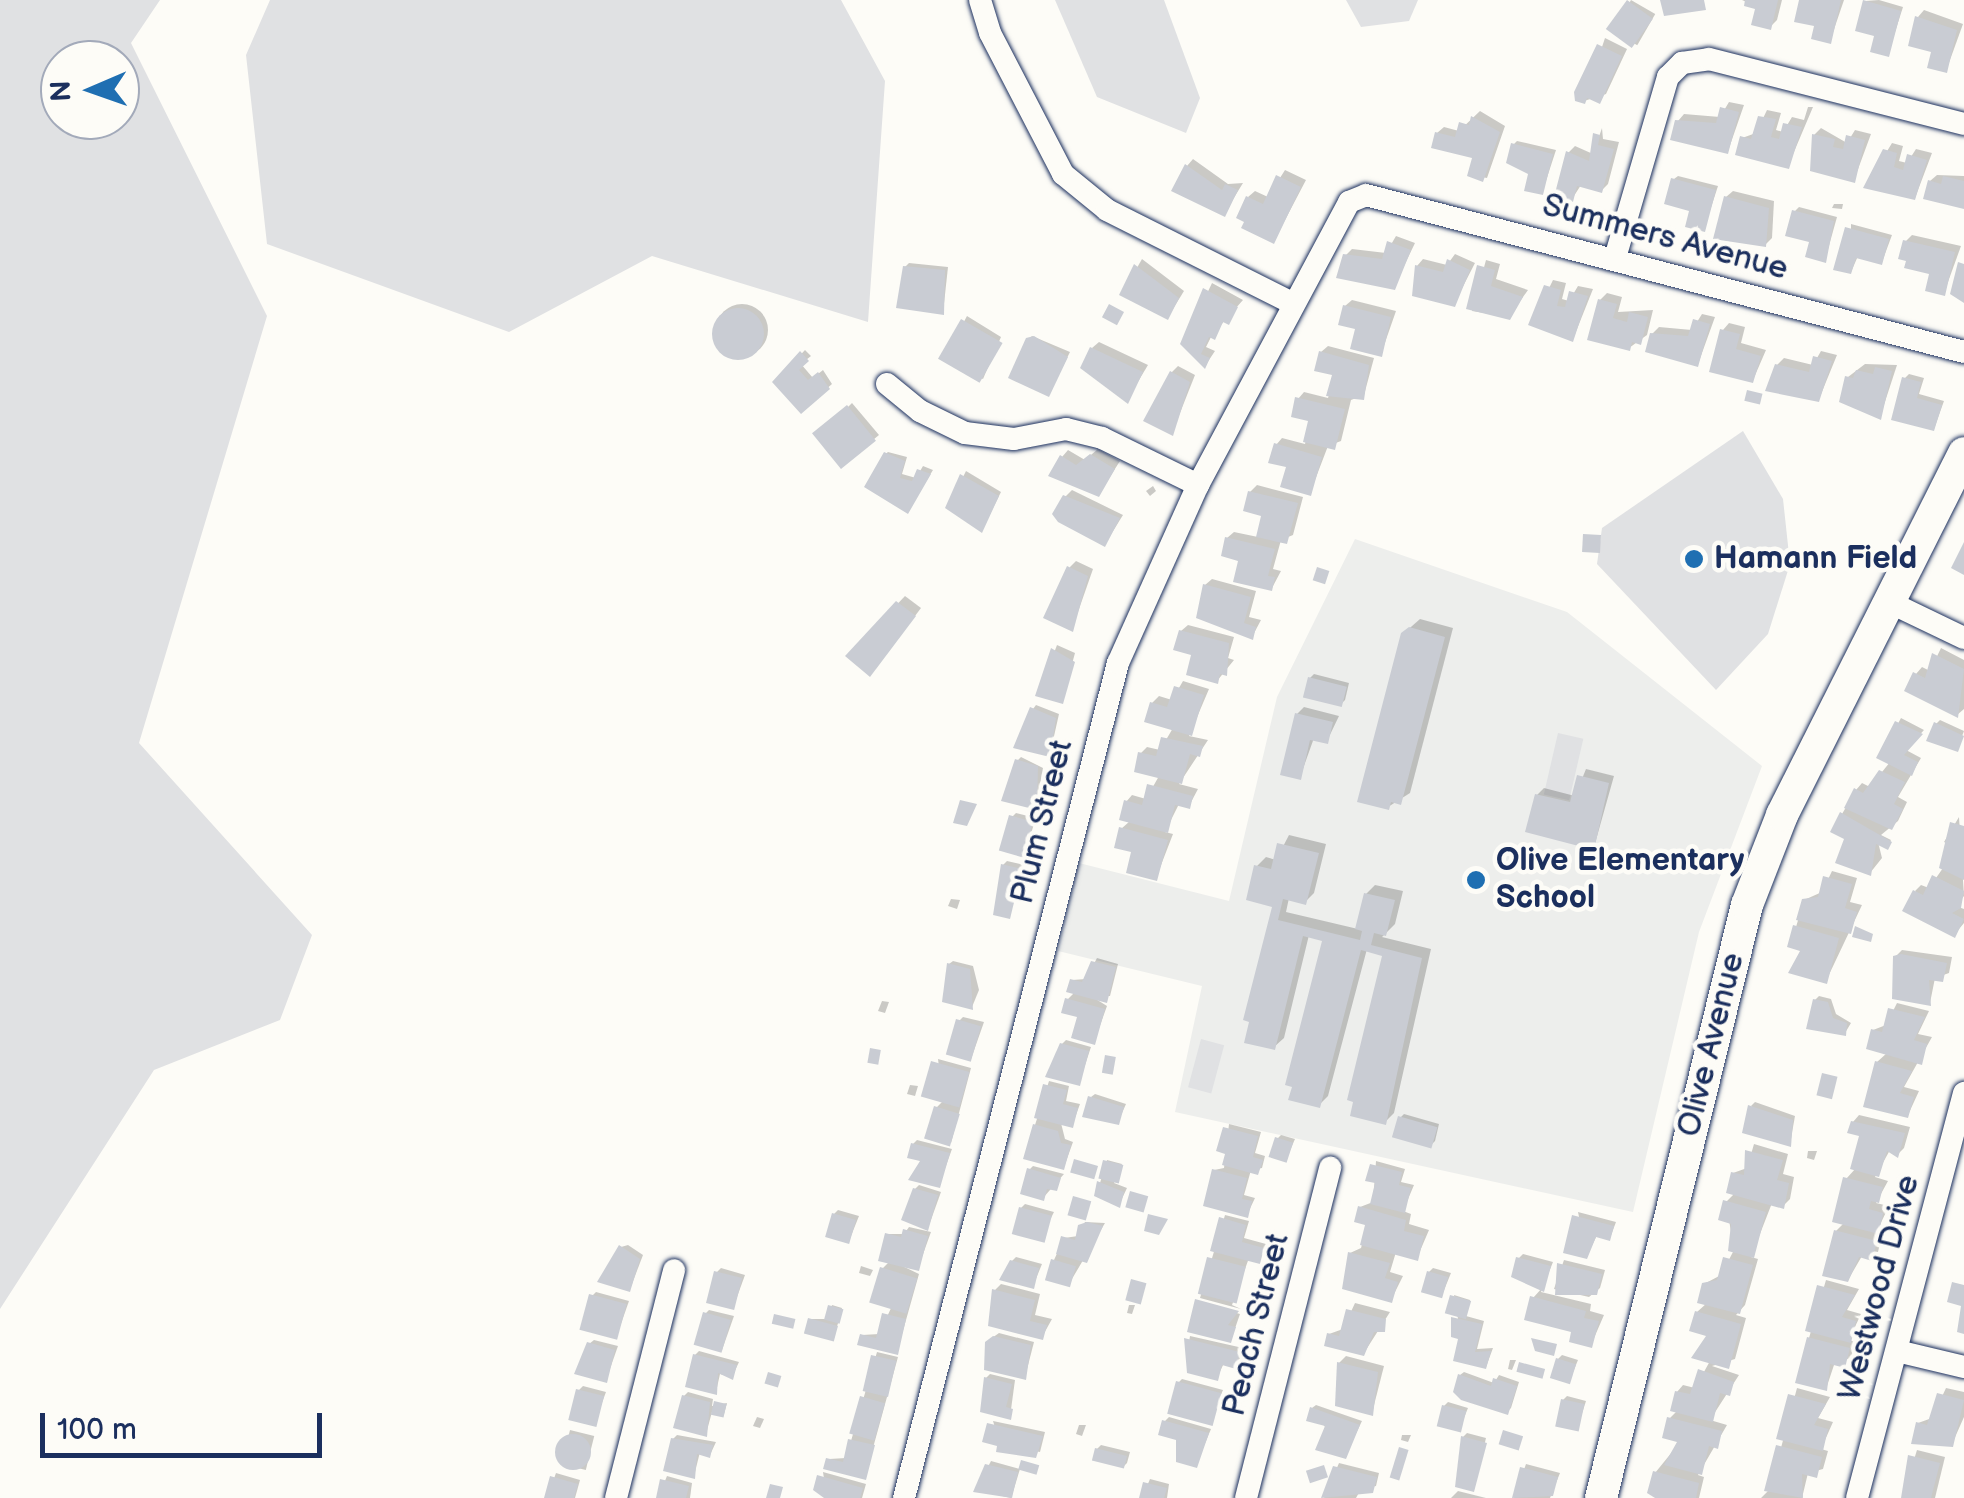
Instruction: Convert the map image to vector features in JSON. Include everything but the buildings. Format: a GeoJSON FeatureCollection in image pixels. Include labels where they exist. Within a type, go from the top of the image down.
{"type":"FeatureCollection","features":[{"type":"Feature","properties":{"kind":"street"},"geometry":{"type":"LineString","coordinates":[[980,0],[1006,66],[1063,174],[1107,210],[1292,302]]}},
{"type":"Feature","properties":{"kind":"street"},"geometry":{"type":"LineString","coordinates":[[1615,258],[1668,77],[1682,63],[1709,60],[1964,124]]}},
{"type":"Feature","properties":{"kind":"street","name":"Summers Avenue"},"geometry":{"type":"LineString","coordinates":[[1349,202],[1366,195],[1964,352]]}},
{"type":"Feature","properties":{"kind":"street","name":"Plum Street"},"geometry":{"type":"LineString","coordinates":[[904,1498],[1118,663],[1198,486],[1292,302],[1349,202]]}},
{"type":"Feature","properties":{"kind":"street"},"geometry":{"type":"LineString","coordinates":[[887,384],[920,411],[965,434],[1014,439],[1066,430],[1102,438],[1198,486]]}},
{"type":"Feature","properties":{"kind":"street","name":"Olive Avenue"},"geometry":{"type":"LineString","coordinates":[[1601,1498],[1748,905],[1782,814],[1964,453]]}},
{"type":"Feature","properties":{"kind":"street"},"geometry":{"type":"LineString","coordinates":[[1888,601],[1964,638]]}},
{"type":"Feature","properties":{"kind":"street","name":"Westwood Drive"},"geometry":{"type":"LineString","coordinates":[[1857,1498],[1964,1093]]}},
{"type":"Feature","properties":{"kind":"street","name":"Peach Street"},"geometry":{"type":"LineString","coordinates":[[1246,1498],[1330,1168]]}},
{"type":"Feature","properties":{"kind":"street"},"geometry":{"type":"LineString","coordinates":[[616,1498],[674,1270]]}},
{"type":"Feature","properties":{"kind":"street"},"geometry":{"type":"LineString","coordinates":[[1897,1351],[1964,1367]]}},
{"type":"Feature","properties":{"kind":"shaded area"},"geometry":{"type":"Polygon","coordinates":[[[0,0],[160,0],[133,40],[40,40],[40,140],[140,140],[140,61],[267,316],[139,743],[312,935],[280,1020],[154,1070],[0,1309],[0,0]]]}},
{"type":"Feature","properties":{"kind":"shaded area"},"geometry":{"type":"Polygon","coordinates":[[[270,0],[841,0],[885,81],[868,322],[652,256],[509,332],[267,244],[246,55],[270,0]]]}},
{"type":"Feature","properties":{"kind":"shaded area"},"geometry":{"type":"Polygon","coordinates":[[[1055,0],[1164,0],[1200,98],[1186,133],[1097,97],[1055,0]]]}},
{"type":"Feature","properties":{"kind":"shaded area"},"geometry":{"type":"Polygon","coordinates":[[[1346,0],[1418,0],[1409,21],[1361,27],[1346,0]]]}},
{"type":"Feature","properties":{"kind":"shaded area","name":"Hamann Field"},"geometry":{"type":"Polygon","coordinates":[[[1743,431],[1783,499],[1790,564],[1768,634],[1716,690],[1597,564],[1602,528],[1743,431]]]}},
{"type":"Feature","properties":{"kind":"shaded area","name":"Olive Elementary School"},"geometry":{"type":"Polygon","coordinates":[[[1355,539],[1567,612],[1762,766],[1699,932],[1633,1212],[1175,1112],[1202,986],[1058,951],[1079,863],[1229,901],[1277,697],[1355,539]]]}},
{"type":"Feature","properties":{"kind":"shaded area"},"geometry":{"type":"Polygon","coordinates":[[[1558,733],[1583,739],[1569,800],[1544,794],[1558,733]]]}},
{"type":"Feature","properties":{"kind":"shaded area"},"geometry":{"type":"Polygon","coordinates":[[[1201,1039],[1224,1045],[1211,1094],[1188,1087],[1201,1039]]]}},
{"type":"Feature","properties":{"kind":"place","name":"Hamann Field"},"geometry":{"type":"Point","coordinates":[1694,559]}},
{"type":"Feature","properties":{"kind":"place","name":"Olive Elementary School"},"geometry":{"type":"Point","coordinates":[1476,880]}}]}
